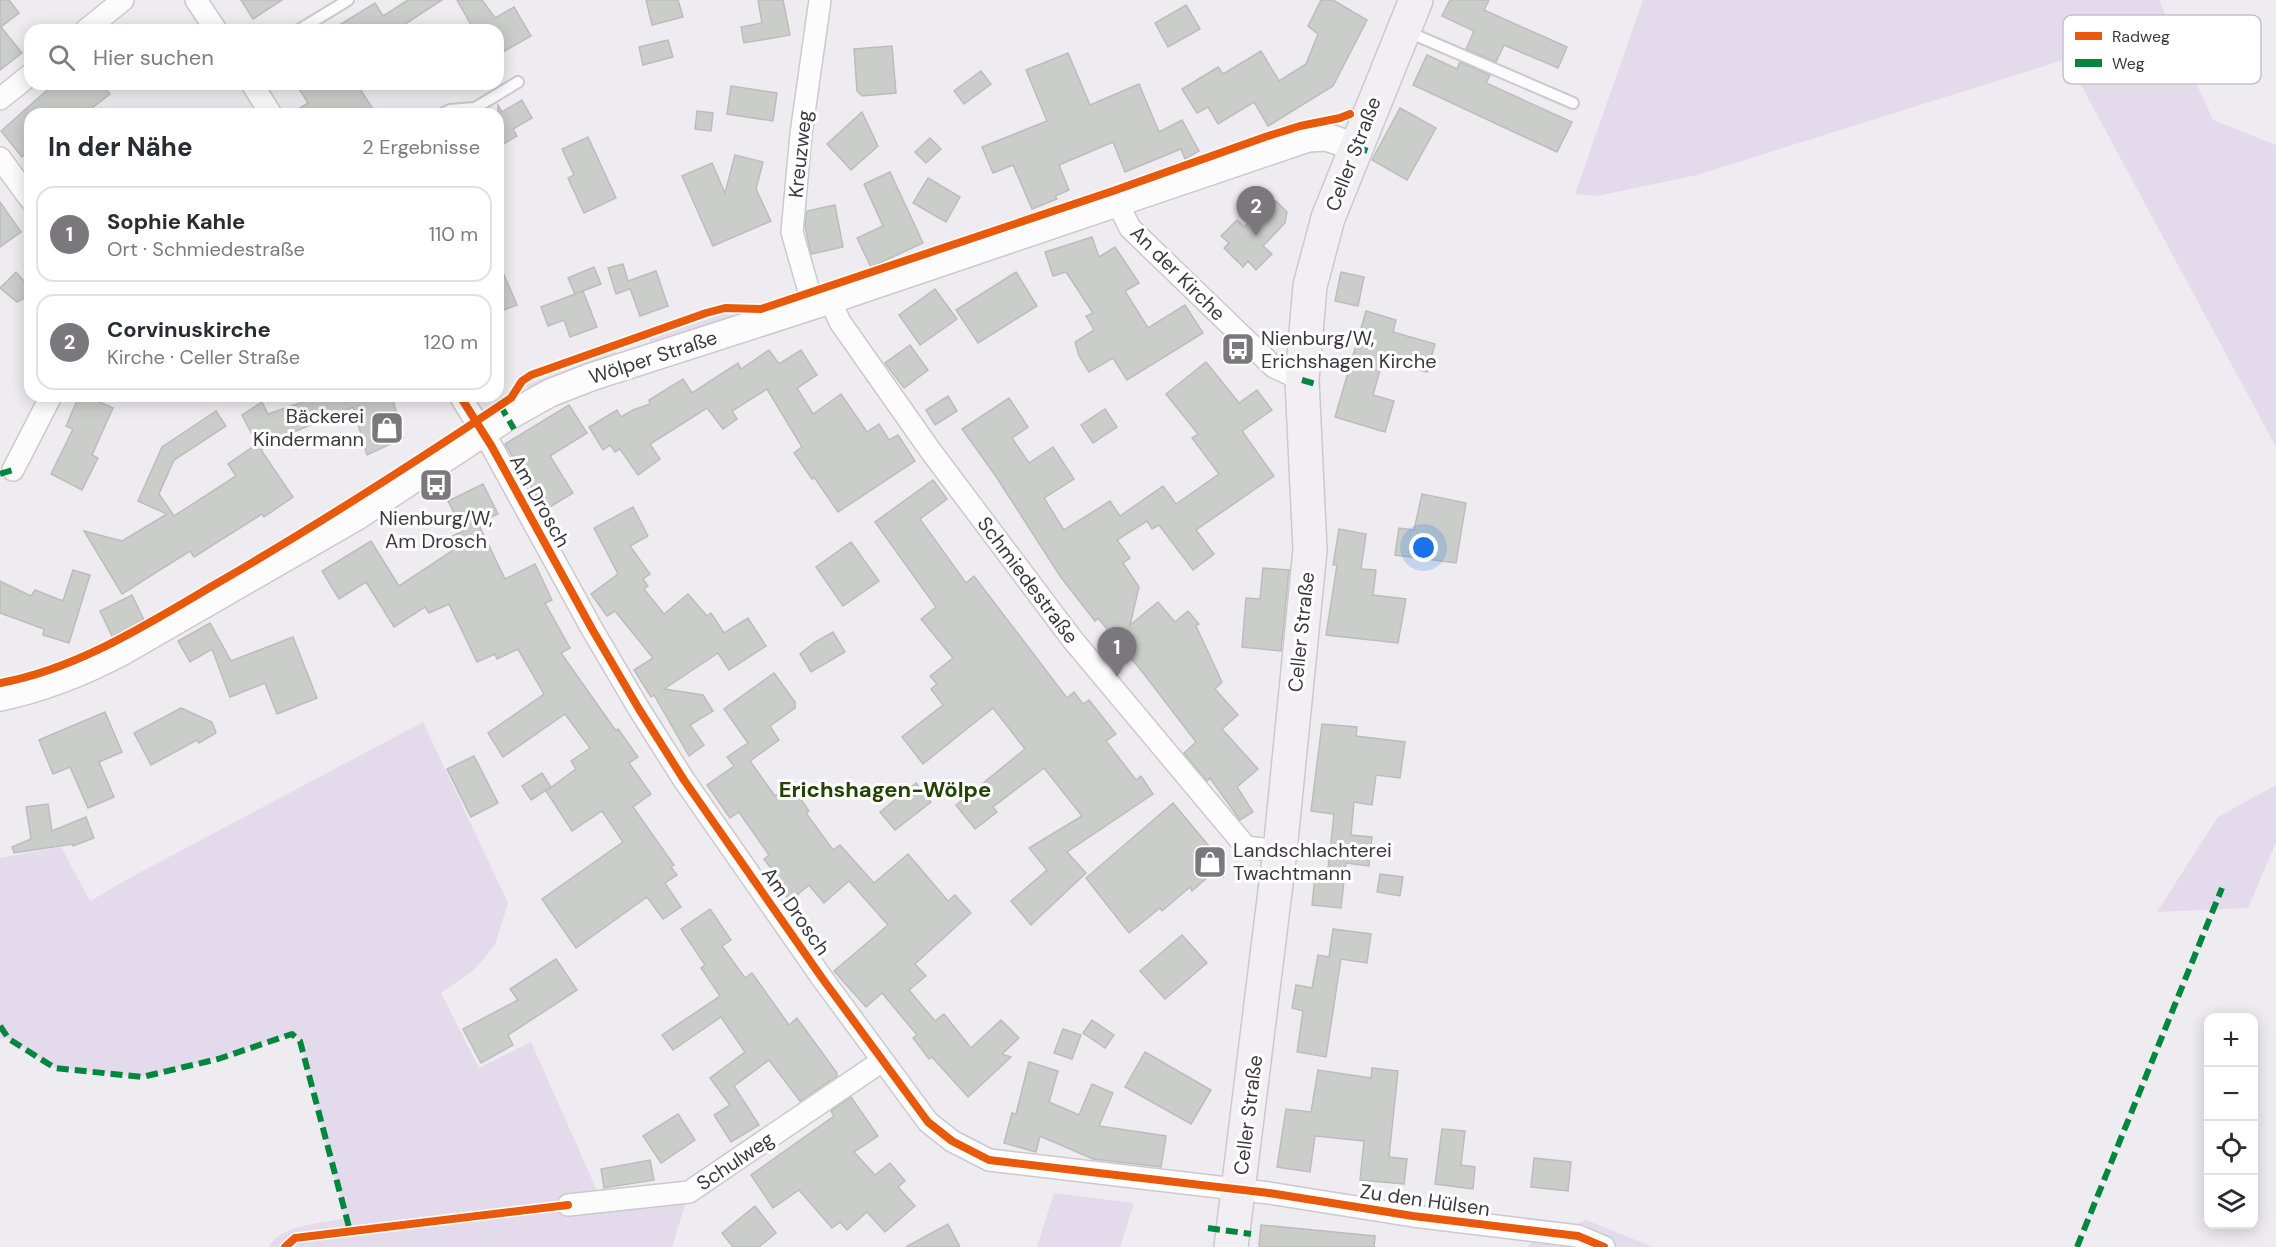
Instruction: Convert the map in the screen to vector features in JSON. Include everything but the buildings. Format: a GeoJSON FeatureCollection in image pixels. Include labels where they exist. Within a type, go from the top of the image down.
{"type":"FeatureCollection","features":[{"type":"Feature","properties":{"kind":"main road","name":"Celler Straße"},"geometry":{"type":"LineString","coordinates":[[1231,1247],[1280,851],[1310,550],[1302,380],[1310,286],[1329,218],[1402,30],[1416,0]]}},
{"type":"Feature","properties":{"kind":"street"},"geometry":{"type":"LineString","coordinates":[[93,24],[123,0]]}},
{"type":"Feature","properties":{"kind":"street"},"geometry":{"type":"LineString","coordinates":[[196,0],[212,24]]}},
{"type":"Feature","properties":{"kind":"street","name":"Kreuzweg"},"geometry":{"type":"LineString","coordinates":[[820,0],[801,134],[792,232],[821,303]]}},
{"type":"Feature","properties":{"kind":"street"},"geometry":{"type":"LineString","coordinates":[[0,99],[24,80]]}},
{"type":"Feature","properties":{"kind":"street"},"geometry":{"type":"LineString","coordinates":[[256,90],[267,108]]}},
{"type":"Feature","properties":{"kind":"street","name":"Wölper Straße"},"geometry":{"type":"LineString","coordinates":[[0,697],[54,682],[121,652],[357,516],[483,433],[550,393],[591,377],[1118,204],[1308,138],[1326,137],[1356,147]]}},
{"type":"Feature","properties":{"kind":"street"},"geometry":{"type":"LineString","coordinates":[[0,158],[24,191]]}},
{"type":"Feature","properties":{"kind":"street","name":"An der Kirche"},"geometry":{"type":"LineString","coordinates":[[1118,204],[1130,228],[1274,367],[1302,380]]}},
{"type":"Feature","properties":{"kind":"street","name":"Schmiedestraße"},"geometry":{"type":"LineString","coordinates":[[821,303],[840,322],[930,450],[1072,639],[1114,691],[1246,847],[1280,851]]}},
{"type":"Feature","properties":{"kind":"street"},"geometry":{"type":"LineString","coordinates":[[13,470],[48,402]]}},
{"type":"Feature","properties":{"kind":"street","name":"Am Drosch"},"geometry":{"type":"LineString","coordinates":[[464,402],[639,709],[684,780],[882,1061],[928,1122],[952,1141],[989,1160],[1239,1190]]}},
{"type":"Feature","properties":{"kind":"street","name":"Schulweg"},"geometry":{"type":"LineString","coordinates":[[568,1205],[689,1192],[882,1061]]}},
{"type":"Feature","properties":{"kind":"street","name":"Zu den Hülsen"},"geometry":{"type":"LineString","coordinates":[[1239,1190],[1413,1216],[1578,1236],[1604,1247]]}},
{"type":"Feature","properties":{"kind":"lane"},"geometry":{"type":"LineString","coordinates":[[309,24],[348,0]]}},
{"type":"Feature","properties":{"kind":"lane"},"geometry":{"type":"LineString","coordinates":[[1402,30],[1573,103]]}},
{"type":"Feature","properties":{"kind":"lane"},"geometry":{"type":"LineString","coordinates":[[475,108],[518,82]]}},
{"type":"Feature","properties":{"kind":"shaded area"},"geometry":{"type":"Polygon","coordinates":[[[1643,0],[2159,0],[2166,15],[2063,15],[2063,60],[1697,175],[1597,196],[1575,194],[1643,0]]]}},
{"type":"Feature","properties":{"kind":"shaded area"},"geometry":{"type":"Polygon","coordinates":[[[2080,84],[2197,84],[2213,120],[2276,145],[2276,447],[2080,84]]]}},
{"type":"Feature","properties":{"kind":"shaded area"},"geometry":{"type":"Polygon","coordinates":[[[724,314],[750,317],[652,349],[649,339],[724,314]]]}},
{"type":"Feature","properties":{"kind":"shaded area"},"geometry":{"type":"Polygon","coordinates":[[[616,351],[618,360],[518,402],[528,384],[616,351]]]}},
{"type":"Feature","properties":{"kind":"shaded area"},"geometry":{"type":"Polygon","coordinates":[[[423,722],[508,903],[495,945],[474,970],[441,993],[479,1068],[531,1042],[596,1188],[597,1202],[689,1192],[672,1247],[269,1247],[275,1239],[292,1229],[345,1218],[300,1041],[292,1034],[209,1061],[142,1077],[55,1068],[9,1039],[0,1038],[0,858],[61,847],[90,901],[423,722]]]}},
{"type":"Feature","properties":{"kind":"shaded area"},"geometry":{"type":"Polygon","coordinates":[[[2276,785],[2276,842],[2248,908],[2157,912],[2218,817],[2276,785]]]}},
{"type":"Feature","properties":{"kind":"shaded area"},"geometry":{"type":"Polygon","coordinates":[[[1054,1193],[1134,1203],[1120,1247],[1037,1247],[1054,1193]]]}},
{"type":"Feature","properties":{"kind":"shaded area"},"geometry":{"type":"Polygon","coordinates":[[[1586,1220],[1653,1247],[1528,1247],[1529,1244],[1586,1220]]]}},
{"type":"Feature","properties":{"kind":"marked path"},"geometry":{"type":"LineString","coordinates":[[1356,147],[1368,151]]}},
{"type":"Feature","properties":{"kind":"marked path"},"geometry":{"type":"LineString","coordinates":[[1302,380],[1316,384]]}},
{"type":"Feature","properties":{"kind":"marked path"},"geometry":{"type":"LineString","coordinates":[[500,405],[514,429]]}},
{"type":"Feature","properties":{"kind":"marked path"},"geometry":{"type":"LineString","coordinates":[[0,474],[13,470]]}},
{"type":"Feature","properties":{"kind":"marked path"},"geometry":{"type":"LineString","coordinates":[[1280,851],[1294,852]]}},
{"type":"Feature","properties":{"kind":"marked path"},"geometry":{"type":"LineString","coordinates":[[2077,1247],[2222,888]]}},
{"type":"Feature","properties":{"kind":"marked path"},"geometry":{"type":"LineString","coordinates":[[0,1026],[9,1039],[55,1068],[142,1077],[218,1059],[292,1034],[300,1041],[350,1231]]}},
{"type":"Feature","properties":{"kind":"marked path"},"geometry":{"type":"LineString","coordinates":[[1208,1228],[1251,1234]]}},
{"type":"Feature","properties":{"kind":"cycle path"},"geometry":{"type":"LineString","coordinates":[[0,683],[29,676],[84,656],[164,615],[290,540],[438,446],[511,398],[522,381],[531,375],[706,313],[725,308],[761,309],[1113,191],[1265,137],[1350,114]]}},
{"type":"Feature","properties":{"kind":"cycle path"},"geometry":{"type":"LineString","coordinates":[[464,402],[492,447],[592,629],[684,780],[822,978],[928,1122],[952,1141],[989,1160],[1269,1193],[1413,1216],[1578,1236],[1604,1247]]}},
{"type":"Feature","properties":{"kind":"cycle path"},"geometry":{"type":"LineString","coordinates":[[285,1247],[295,1238],[568,1205]]}},
{"type":"Feature","properties":{"kind":"place","name":"Corvinuskirche"},"geometry":{"type":"Point","coordinates":[1256,236]}},
{"type":"Feature","properties":{"kind":"place","name":"Nienburg/W, Erichshagen Kirche"},"geometry":{"type":"Point","coordinates":[1238,349]}},
{"type":"Feature","properties":{"kind":"place","name":"Bäckerei Kindermann"},"geometry":{"type":"Point","coordinates":[387,428]}},
{"type":"Feature","properties":{"kind":"place","name":"Nienburg/W, Am Drosch"},"geometry":{"type":"Point","coordinates":[436,485]}},
{"type":"Feature","properties":{"kind":"place","name":"Sophie Kahle"},"geometry":{"type":"Point","coordinates":[1117,677]}},
{"type":"Feature","properties":{"kind":"place","name":"Landschlachterei Twachtmann"},"geometry":{"type":"Point","coordinates":[1210,862]}},
{"type":"Feature","properties":{"kind":"district","name":"Erichshagen-Wölpe"},"geometry":{"type":"Point","coordinates":[885,789]}}]}
